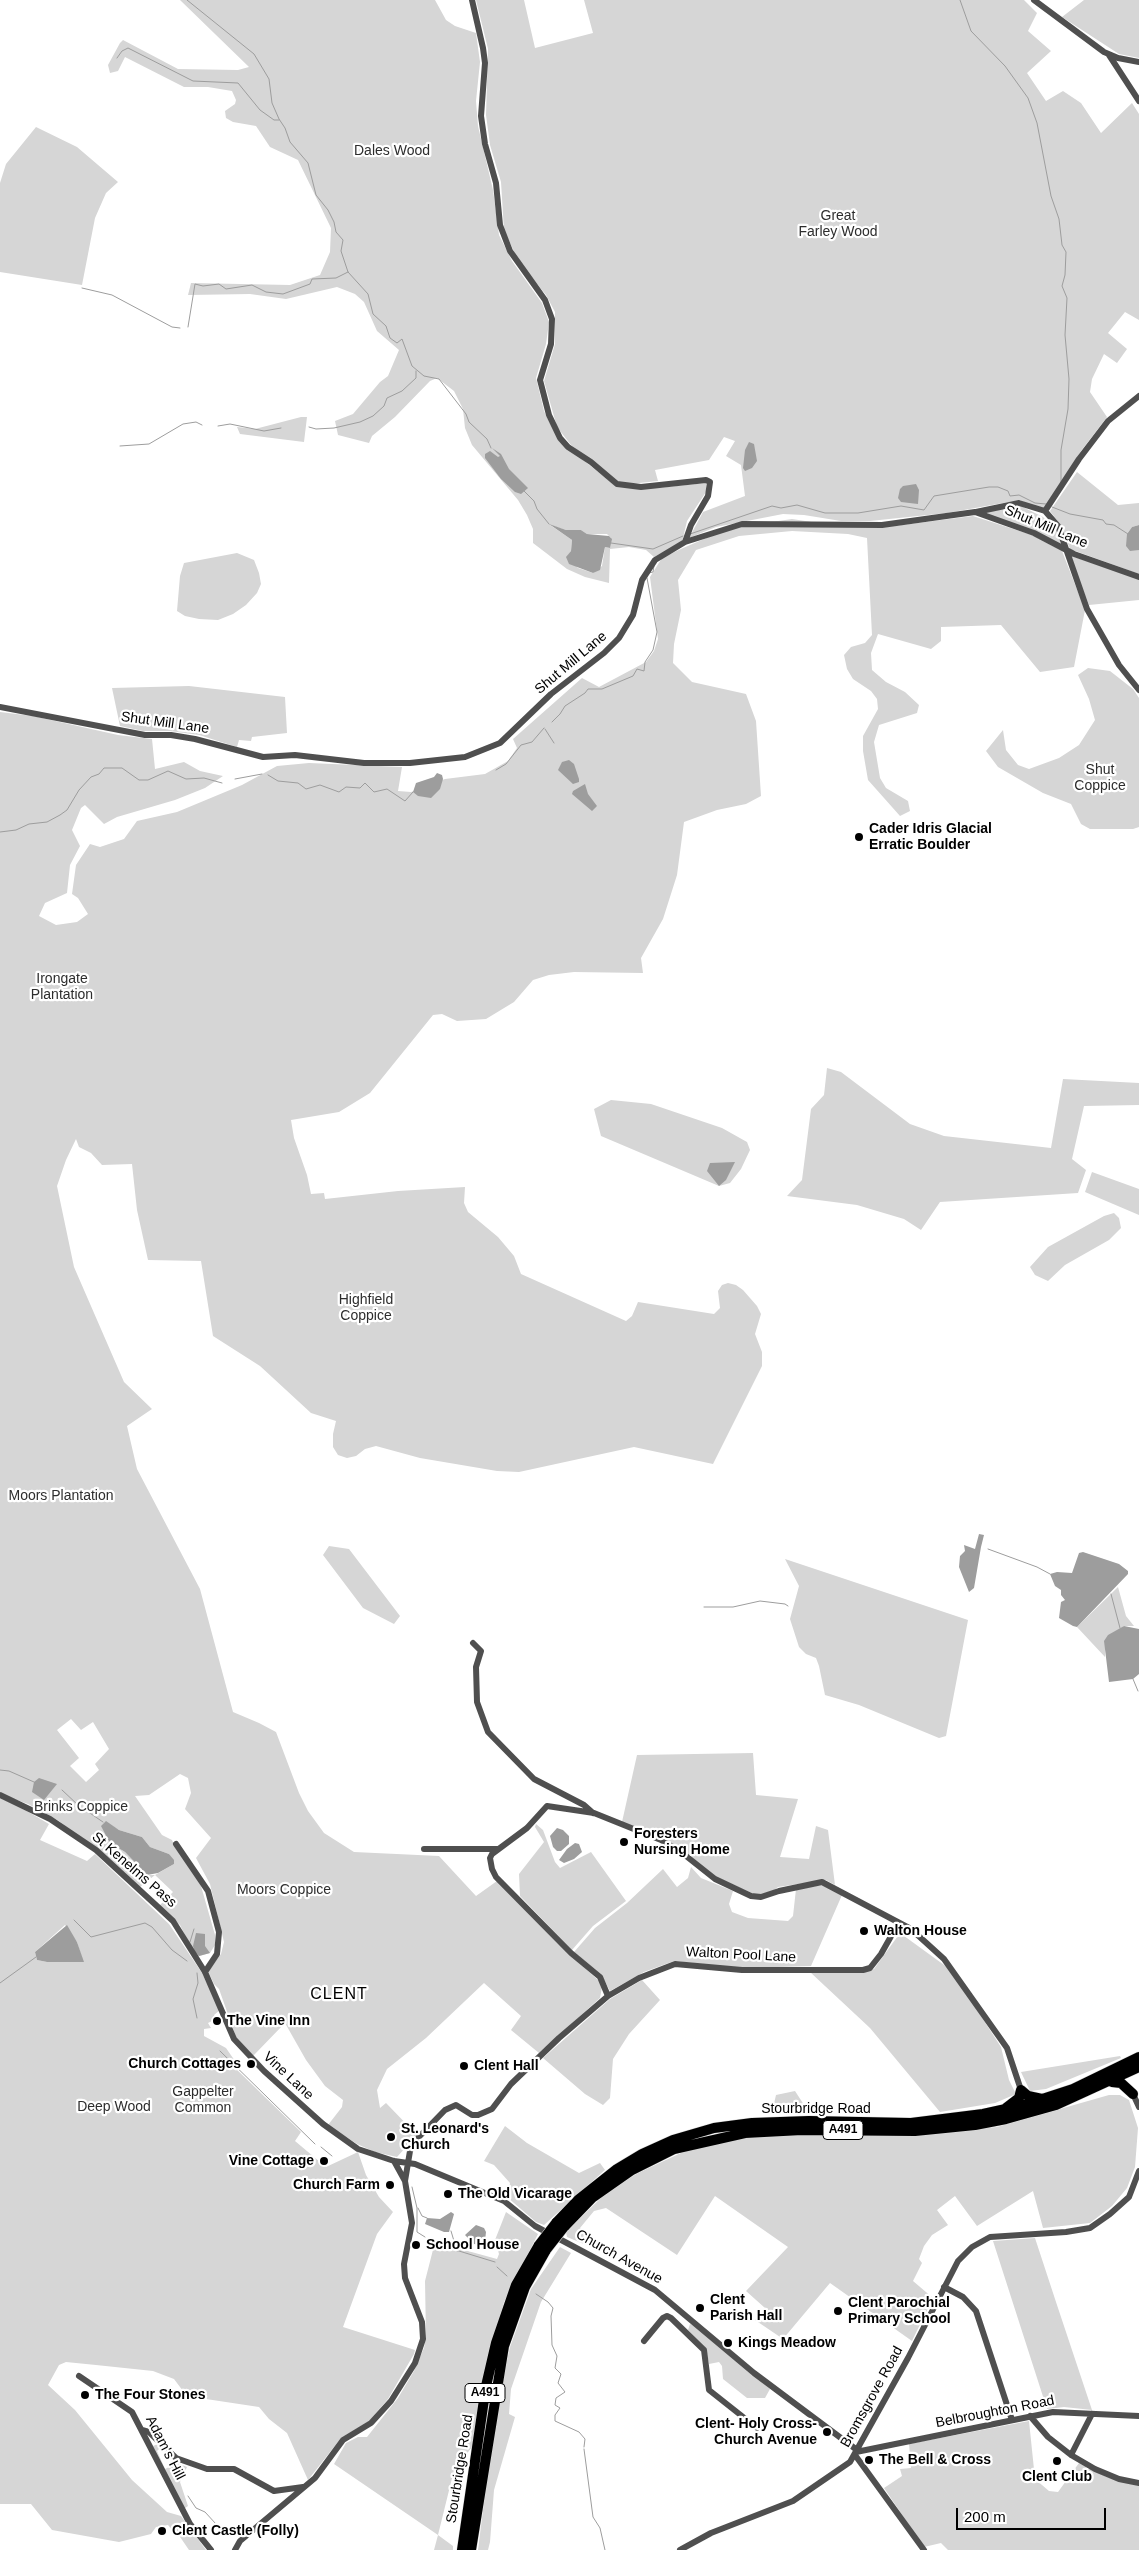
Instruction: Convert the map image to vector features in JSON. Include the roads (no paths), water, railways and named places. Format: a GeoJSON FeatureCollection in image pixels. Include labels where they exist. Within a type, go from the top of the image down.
{"type":"FeatureCollection","features":[{"type":"Feature","properties":{"kind":"highway","name":"Stourbridge Road"},"geometry":{"type":"LineString","coordinates":[[462,2550],[486,2386],[496,2343],[516,2284],[578,2200],[617,2169],[642,2154],[673,2140],[714,2128],[752,2122],[911,2123],[1004,2110],[1043,2099],[1109,2073],[1139,2057]]}},
{"type":"Feature","properties":{"kind":"highway"},"geometry":{"type":"LineString","coordinates":[[1133,2094],[1132,2082],[1139,2069]]}},
{"type":"Feature","properties":{"kind":"highway","name":"Stourbridge Road"},"geometry":{"type":"LineString","coordinates":[[560,2225],[592,2198],[632,2170],[674,2149],[714,2138],[745,2133],[782,2131],[915,2131],[975,2125],[1006,2119],[1056,2105],[1139,2069]]}},
{"type":"Feature","properties":{"kind":"highway"},"geometry":{"type":"LineString","coordinates":[[1112,2082],[1121,2083],[1133,2094]]}},
{"type":"Feature","properties":{"kind":"highway"},"geometry":{"type":"LineString","coordinates":[[1004,2110],[1019,2098],[1021,2090],[1028,2096],[1043,2099]]}},
{"type":"Feature","properties":{"kind":"highway","name":"Stourbridge Road"},"geometry":{"type":"LineString","coordinates":[[471,2550],[504,2346],[525,2287],[543,2247]]}},
{"type":"Feature","properties":{"kind":"street"},"geometry":{"type":"LineString","coordinates":[[472,0],[485,63],[481,116],[485,144],[496,183],[500,225],[510,251],[545,300],[552,319],[551,344],[540,380],[549,415],[560,438],[617,484],[641,487],[706,480],[710,482],[708,496],[686,538]]}},
{"type":"Feature","properties":{"kind":"street"},"geometry":{"type":"LineString","coordinates":[[1034,0],[1053,17],[1109,55],[1139,62]]}},
{"type":"Feature","properties":{"kind":"street"},"geometry":{"type":"LineString","coordinates":[[1109,55],[1139,100]]}},
{"type":"Feature","properties":{"kind":"street"},"geometry":{"type":"LineString","coordinates":[[1045,511],[1079,459],[1108,421],[1139,396]]}},
{"type":"Feature","properties":{"kind":"street"},"geometry":{"type":"LineString","coordinates":[[975,512],[1020,503],[1045,511],[1058,526],[1065,551],[1087,609],[1119,664],[1139,690]]}},
{"type":"Feature","properties":{"kind":"street","name":"Shut Mill Lane"},"geometry":{"type":"LineString","coordinates":[[0,707],[145,735],[171,735],[195,739],[263,757],[295,755],[330,761],[382,763],[410,763],[465,757],[500,743],[551,694],[604,653],[619,638],[630,621],[647,570],[662,554],[686,538],[742,524],[882,525],[975,512],[1034,533],[1065,551],[1139,577]]}},
{"type":"Feature","properties":{"kind":"street"},"geometry":{"type":"LineString","coordinates":[[473,1643],[481,1651],[476,1667],[477,1702],[488,1732],[534,1779],[584,1805],[594,1813]]}},
{"type":"Feature","properties":{"kind":"street","name":"St Kenelms Pass"},"geometry":{"type":"LineString","coordinates":[[0,1795],[50,1819],[113,1865],[173,1921],[205,1972]]}},
{"type":"Feature","properties":{"kind":"street"},"geometry":{"type":"LineString","coordinates":[[608,1996],[600,1977],[572,1953],[496,1877],[490,1858],[526,1828],[546,1806],[594,1813],[668,1844],[715,1879],[751,1896],[761,1897],[779,1891],[822,1882],[910,1930],[944,1959],[1007,2048],[1021,2090]]}},
{"type":"Feature","properties":{"kind":"street"},"geometry":{"type":"LineString","coordinates":[[176,1844],[208,1891],[219,1932],[217,1954],[205,1972]]}},
{"type":"Feature","properties":{"kind":"street"},"geometry":{"type":"LineString","coordinates":[[424,1849],[500,1849]]}},
{"type":"Feature","properties":{"kind":"street","name":"Walton Pool Lane"},"geometry":{"type":"LineString","coordinates":[[405,2181],[410,2151],[419,2136],[445,2110],[456,2105],[472,2114],[478,2115],[492,2109],[511,2084],[559,2038],[608,1996],[639,1978],[675,1964],[742,1970],[863,1970],[870,1968],[881,1954],[898,1924]]}},
{"type":"Feature","properties":{"kind":"street","name":"Vine Lane"},"geometry":{"type":"LineString","coordinates":[[205,1972],[234,2039],[244,2052],[322,2124],[358,2149],[394,2160]]}},
{"type":"Feature","properties":{"kind":"street"},"geometry":{"type":"LineString","coordinates":[[1133,2094],[1139,2107]]}},
{"type":"Feature","properties":{"kind":"street"},"geometry":{"type":"LineString","coordinates":[[235,2550],[240,2541],[315,2478],[343,2440],[371,2423],[391,2401],[419,2353],[423,2338],[422,2322],[405,2278],[404,2264],[412,2223],[405,2181],[394,2160]]}},
{"type":"Feature","properties":{"kind":"street","name":"Church Avenue"},"geometry":{"type":"LineString","coordinates":[[394,2160],[408,2163],[504,2201],[535,2226],[655,2290],[754,2373],[856,2453],[924,2550]]}},
{"type":"Feature","properties":{"kind":"street","name":"Bromsgrove Road"},"geometry":{"type":"LineString","coordinates":[[680,2550],[711,2532],[793,2502],[835,2474],[856,2453],[958,2262],[972,2247],[990,2237],[1066,2232],[1090,2228],[1129,2197],[1139,2170]]}},
{"type":"Feature","properties":{"kind":"street"},"geometry":{"type":"LineString","coordinates":[[944,2287],[963,2297],[976,2311],[1012,2420]]}},
{"type":"Feature","properties":{"kind":"street"},"geometry":{"type":"LineString","coordinates":[[644,2341],[667,2316],[704,2350],[709,2390],[757,2428]]}},
{"type":"Feature","properties":{"kind":"street"},"geometry":{"type":"LineString","coordinates":[[683,2329],[689,2318]]}},
{"type":"Feature","properties":{"kind":"street","name":"Adam's Hill"},"geometry":{"type":"LineString","coordinates":[[78,2376],[126,2406],[142,2430],[190,2524],[211,2550]]}},
{"type":"Feature","properties":{"kind":"street","name":"Belbroughton Road"},"geometry":{"type":"LineString","coordinates":[[856,2453],[1053,2412],[1139,2416]]}},
{"type":"Feature","properties":{"kind":"street"},"geometry":{"type":"LineString","coordinates":[[1071,2455],[1092,2414]]}},
{"type":"Feature","properties":{"kind":"street"},"geometry":{"type":"LineString","coordinates":[[1030,2416],[1048,2437],[1071,2455],[1095,2469],[1119,2479],[1139,2483]]}},
{"type":"Feature","properties":{"kind":"street"},"geometry":{"type":"LineString","coordinates":[[142,2430],[149,2432],[176,2458],[207,2469],[234,2469],[274,2491],[304,2487]]}},
{"type":"Feature","properties":{"kind":"street"},"geometry":{"type":"LineString","coordinates":[[150,2446],[158,2440]]}},
{"type":"Feature","properties":{"kind":"waterway"},"geometry":{"type":"LineString","coordinates":[[187,0],[254,54],[269,79],[272,103],[290,142],[308,163],[316,195],[328,210],[334,222],[336,232],[343,240],[341,251],[348,272],[368,294],[373,314],[386,326],[390,338],[397,343],[402,339],[412,366],[424,376],[439,379],[466,414],[469,422],[487,439],[491,448]]}},
{"type":"Feature","properties":{"kind":"waterway"},"geometry":{"type":"LineString","coordinates":[[960,0],[971,31],[1005,66],[1028,98],[1037,123],[1051,196],[1059,219],[1062,245],[1066,252],[1065,275],[1062,286],[1067,298],[1065,335],[1069,379],[1068,409],[1061,450],[1061,482]]}},
{"type":"Feature","properties":{"kind":"waterway"},"geometry":{"type":"LineString","coordinates":[[117,58],[122,51],[128,48],[193,81],[238,83],[260,110],[274,120],[279,120]]}},
{"type":"Feature","properties":{"kind":"waterway"},"geometry":{"type":"LineString","coordinates":[[188,327],[195,284],[203,286],[219,284],[226,289],[252,285],[266,292],[283,294],[310,284],[312,279],[336,278],[348,272]]}},
{"type":"Feature","properties":{"kind":"waterway"},"geometry":{"type":"LineString","coordinates":[[82,288],[112,295],[172,327],[180,328]]}},
{"type":"Feature","properties":{"kind":"waterway"},"geometry":{"type":"LineString","coordinates":[[309,427],[316,429],[334,428],[360,422],[373,416],[384,406],[387,398],[402,391],[416,378],[416,371]]}},
{"type":"Feature","properties":{"kind":"waterway"},"geometry":{"type":"LineString","coordinates":[[120,446],[149,444],[183,424],[196,422],[202,425]]}},
{"type":"Feature","properties":{"kind":"waterway"},"geometry":{"type":"LineString","coordinates":[[218,426],[230,424],[264,431],[281,428]]}},
{"type":"Feature","properties":{"kind":"waterway"},"geometry":{"type":"LineString","coordinates":[[690,534],[772,506],[781,508],[797,505],[825,513],[858,513],[901,506],[924,510],[934,496],[989,487],[998,487],[1008,491],[1010,496],[1019,495],[1035,503],[1046,504]]}},
{"type":"Feature","properties":{"kind":"waterway"},"geometry":{"type":"LineString","coordinates":[[524,491],[534,501],[537,509],[549,524]]}},
{"type":"Feature","properties":{"kind":"waterway"},"geometry":{"type":"LineString","coordinates":[[1052,507],[1070,514],[1103,520],[1106,524],[1114,525],[1128,534]]}},
{"type":"Feature","properties":{"kind":"waterway"},"geometry":{"type":"LineString","coordinates":[[611,543],[653,549],[683,536]]}},
{"type":"Feature","properties":{"kind":"waterway"},"geometry":{"type":"LineString","coordinates":[[649,573],[653,572],[654,566]]}},
{"type":"Feature","properties":{"kind":"waterway"},"geometry":{"type":"LineString","coordinates":[[552,722],[565,706],[588,689],[602,689],[633,676],[637,669],[644,671],[645,662],[653,650],[657,632],[647,578]]}},
{"type":"Feature","properties":{"kind":"waterway"},"geometry":{"type":"LineString","coordinates":[[496,770],[506,764],[521,745],[532,742],[544,728]]}},
{"type":"Feature","properties":{"kind":"waterway"},"geometry":{"type":"LineString","coordinates":[[545,729],[554,743]]}},
{"type":"Feature","properties":{"kind":"waterway"},"geometry":{"type":"LineString","coordinates":[[0,832],[16,830],[29,824],[47,822],[60,815],[67,810],[79,790],[91,777],[99,774],[104,768],[122,768],[139,780],[148,780],[168,771],[186,779],[204,778],[222,783]]}},
{"type":"Feature","properties":{"kind":"waterway"},"geometry":{"type":"LineString","coordinates":[[235,779],[262,774]]}},
{"type":"Feature","properties":{"kind":"waterway"},"geometry":{"type":"LineString","coordinates":[[268,775],[278,781],[298,783],[306,789],[320,785],[339,792],[346,787],[360,788],[365,783],[374,792],[387,789],[405,801],[413,792]]}},
{"type":"Feature","properties":{"kind":"waterway"},"geometry":{"type":"LineString","coordinates":[[988,1549],[1037,1567],[1050,1574]]}},
{"type":"Feature","properties":{"kind":"waterway"},"geometry":{"type":"LineString","coordinates":[[1111,1594],[1120,1628]]}},
{"type":"Feature","properties":{"kind":"waterway"},"geometry":{"type":"LineString","coordinates":[[704,1607],[733,1607],[760,1601],[788,1606]]}},
{"type":"Feature","properties":{"kind":"waterway"},"geometry":{"type":"LineString","coordinates":[[1133,1679],[1138,1691]]}},
{"type":"Feature","properties":{"kind":"waterway"},"geometry":{"type":"LineString","coordinates":[[0,1770],[9,1771],[34,1782]]}},
{"type":"Feature","properties":{"kind":"waterway"},"geometry":{"type":"LineString","coordinates":[[62,1790],[78,1805],[103,1822]]}},
{"type":"Feature","properties":{"kind":"waterway"},"geometry":{"type":"LineString","coordinates":[[74,1920],[91,1937],[145,1923],[152,1927],[172,1950],[187,1961]]}},
{"type":"Feature","properties":{"kind":"waterway"},"geometry":{"type":"LineString","coordinates":[[190,1942],[194,1929]]}},
{"type":"Feature","properties":{"kind":"waterway"},"geometry":{"type":"LineString","coordinates":[[0,1983],[36,1957]]}},
{"type":"Feature","properties":{"kind":"waterway"},"geometry":{"type":"LineString","coordinates":[[197,1973],[198,1983],[193,1999],[197,2018]]}},
{"type":"Feature","properties":{"kind":"waterway"},"geometry":{"type":"LineString","coordinates":[[220,2051],[315,2144]]}},
{"type":"Feature","properties":{"kind":"waterway"},"geometry":{"type":"LineString","coordinates":[[321,2147],[332,2156]]}},
{"type":"Feature","properties":{"kind":"waterway"},"geometry":{"type":"LineString","coordinates":[[412,2187],[417,2208],[417,2232],[425,2237]]}},
{"type":"Feature","properties":{"kind":"waterway"},"geometry":{"type":"LineString","coordinates":[[418,2208],[422,2216],[427,2218]]}},
{"type":"Feature","properties":{"kind":"waterway"},"geometry":{"type":"LineString","coordinates":[[451,2231],[457,2251]]}},
{"type":"Feature","properties":{"kind":"waterway"},"geometry":{"type":"LineString","coordinates":[[436,2244],[495,2262]]}},
{"type":"Feature","properties":{"kind":"waterway"},"geometry":{"type":"LineString","coordinates":[[497,2267],[507,2276]]}},
{"type":"Feature","properties":{"kind":"waterway"},"geometry":{"type":"LineString","coordinates":[[536,2294],[553,2308],[551,2316],[552,2345],[557,2356],[555,2368],[561,2374],[558,2383],[565,2392],[556,2398],[555,2405],[560,2408],[555,2415],[555,2421],[579,2432],[585,2439],[584,2447]]}},
{"type":"Feature","properties":{"kind":"waterway"},"geometry":{"type":"LineString","coordinates":[[584,2449],[593,2517],[600,2528],[605,2550]]}},
{"type":"Feature","properties":{"kind":"waterway"},"geometry":{"type":"LineString","coordinates":[[188,2496],[196,2508],[205,2512],[216,2524]]}},
{"type":"Feature","properties":{"kind":"place","name":"Cader Idris Glacial Erratic Boulder"},"geometry":{"type":"Point","coordinates":[859,837]}},
{"type":"Feature","properties":{"kind":"place","name":"Foresters Nursing Home"},"geometry":{"type":"Point","coordinates":[624,1842]}},
{"type":"Feature","properties":{"kind":"place","name":"Walton House"},"geometry":{"type":"Point","coordinates":[864,1931]}},
{"type":"Feature","properties":{"kind":"place","name":"The Vine Inn"},"geometry":{"type":"Point","coordinates":[217,2021]}},
{"type":"Feature","properties":{"kind":"place","name":"Church Cottages"},"geometry":{"type":"Point","coordinates":[251,2064]}},
{"type":"Feature","properties":{"kind":"place","name":"Clent Hall"},"geometry":{"type":"Point","coordinates":[464,2066]}},
{"type":"Feature","properties":{"kind":"place","name":"St. Leonard's Church"},"geometry":{"type":"Point","coordinates":[391,2137]}},
{"type":"Feature","properties":{"kind":"place","name":"Vine Cottage"},"geometry":{"type":"Point","coordinates":[324,2161]}},
{"type":"Feature","properties":{"kind":"place","name":"Church Farm"},"geometry":{"type":"Point","coordinates":[390,2185]}},
{"type":"Feature","properties":{"kind":"place","name":"The Old Vicarage"},"geometry":{"type":"Point","coordinates":[448,2194]}},
{"type":"Feature","properties":{"kind":"place","name":"School House"},"geometry":{"type":"Point","coordinates":[416,2245]}},
{"type":"Feature","properties":{"kind":"place","name":"Clent Parish Hall"},"geometry":{"type":"Point","coordinates":[700,2308]}},
{"type":"Feature","properties":{"kind":"place","name":"Clent Parochial Primary School"},"geometry":{"type":"Point","coordinates":[838,2311]}},
{"type":"Feature","properties":{"kind":"place","name":"Kings Meadow"},"geometry":{"type":"Point","coordinates":[728,2343]}},
{"type":"Feature","properties":{"kind":"place","name":"The Four Stones"},"geometry":{"type":"Point","coordinates":[85,2395]}},
{"type":"Feature","properties":{"kind":"place","name":"Clent- Holy Cross- Church Avenue"},"geometry":{"type":"Point","coordinates":[827,2432]}},
{"type":"Feature","properties":{"kind":"place","name":"The Bell & Cross"},"geometry":{"type":"Point","coordinates":[869,2460]}},
{"type":"Feature","properties":{"kind":"place","name":"Clent Club"},"geometry":{"type":"Point","coordinates":[1057,2461]}},
{"type":"Feature","properties":{"kind":"place","name":"Clent Castle (Folly)"},"geometry":{"type":"Point","coordinates":[162,2531]}},
{"type":"Feature","properties":{"kind":"district","name":"CLENT"},"geometry":{"type":"Point","coordinates":[339,1995]}},
{"type":"Feature","properties":{"kind":"park label","name":"Dales Wood"},"geometry":{"type":"Point","coordinates":[392,151]}},
{"type":"Feature","properties":{"kind":"park label","name":"Great Farley Wood"},"geometry":{"type":"Point","coordinates":[838,224]}},
{"type":"Feature","properties":{"kind":"park label","name":"Shut Coppice"},"geometry":{"type":"Point","coordinates":[1100,778]}},
{"type":"Feature","properties":{"kind":"park label","name":"Irongate Plantation"},"geometry":{"type":"Point","coordinates":[62,988]}},
{"type":"Feature","properties":{"kind":"park label","name":"Highfield Coppice"},"geometry":{"type":"Point","coordinates":[366,1308]}},
{"type":"Feature","properties":{"kind":"park label","name":"Moors Plantation"},"geometry":{"type":"Point","coordinates":[61,1496]}},
{"type":"Feature","properties":{"kind":"park label","name":"Brinks Coppice"},"geometry":{"type":"Point","coordinates":[81,1807]}},
{"type":"Feature","properties":{"kind":"park label","name":"Moors Coppice"},"geometry":{"type":"Point","coordinates":[284,1890]}},
{"type":"Feature","properties":{"kind":"park label","name":"Gappelter Common"},"geometry":{"type":"Point","coordinates":[203,2100]}},
{"type":"Feature","properties":{"kind":"park label","name":"Deep Wood"},"geometry":{"type":"Point","coordinates":[114,2107]}}]}
